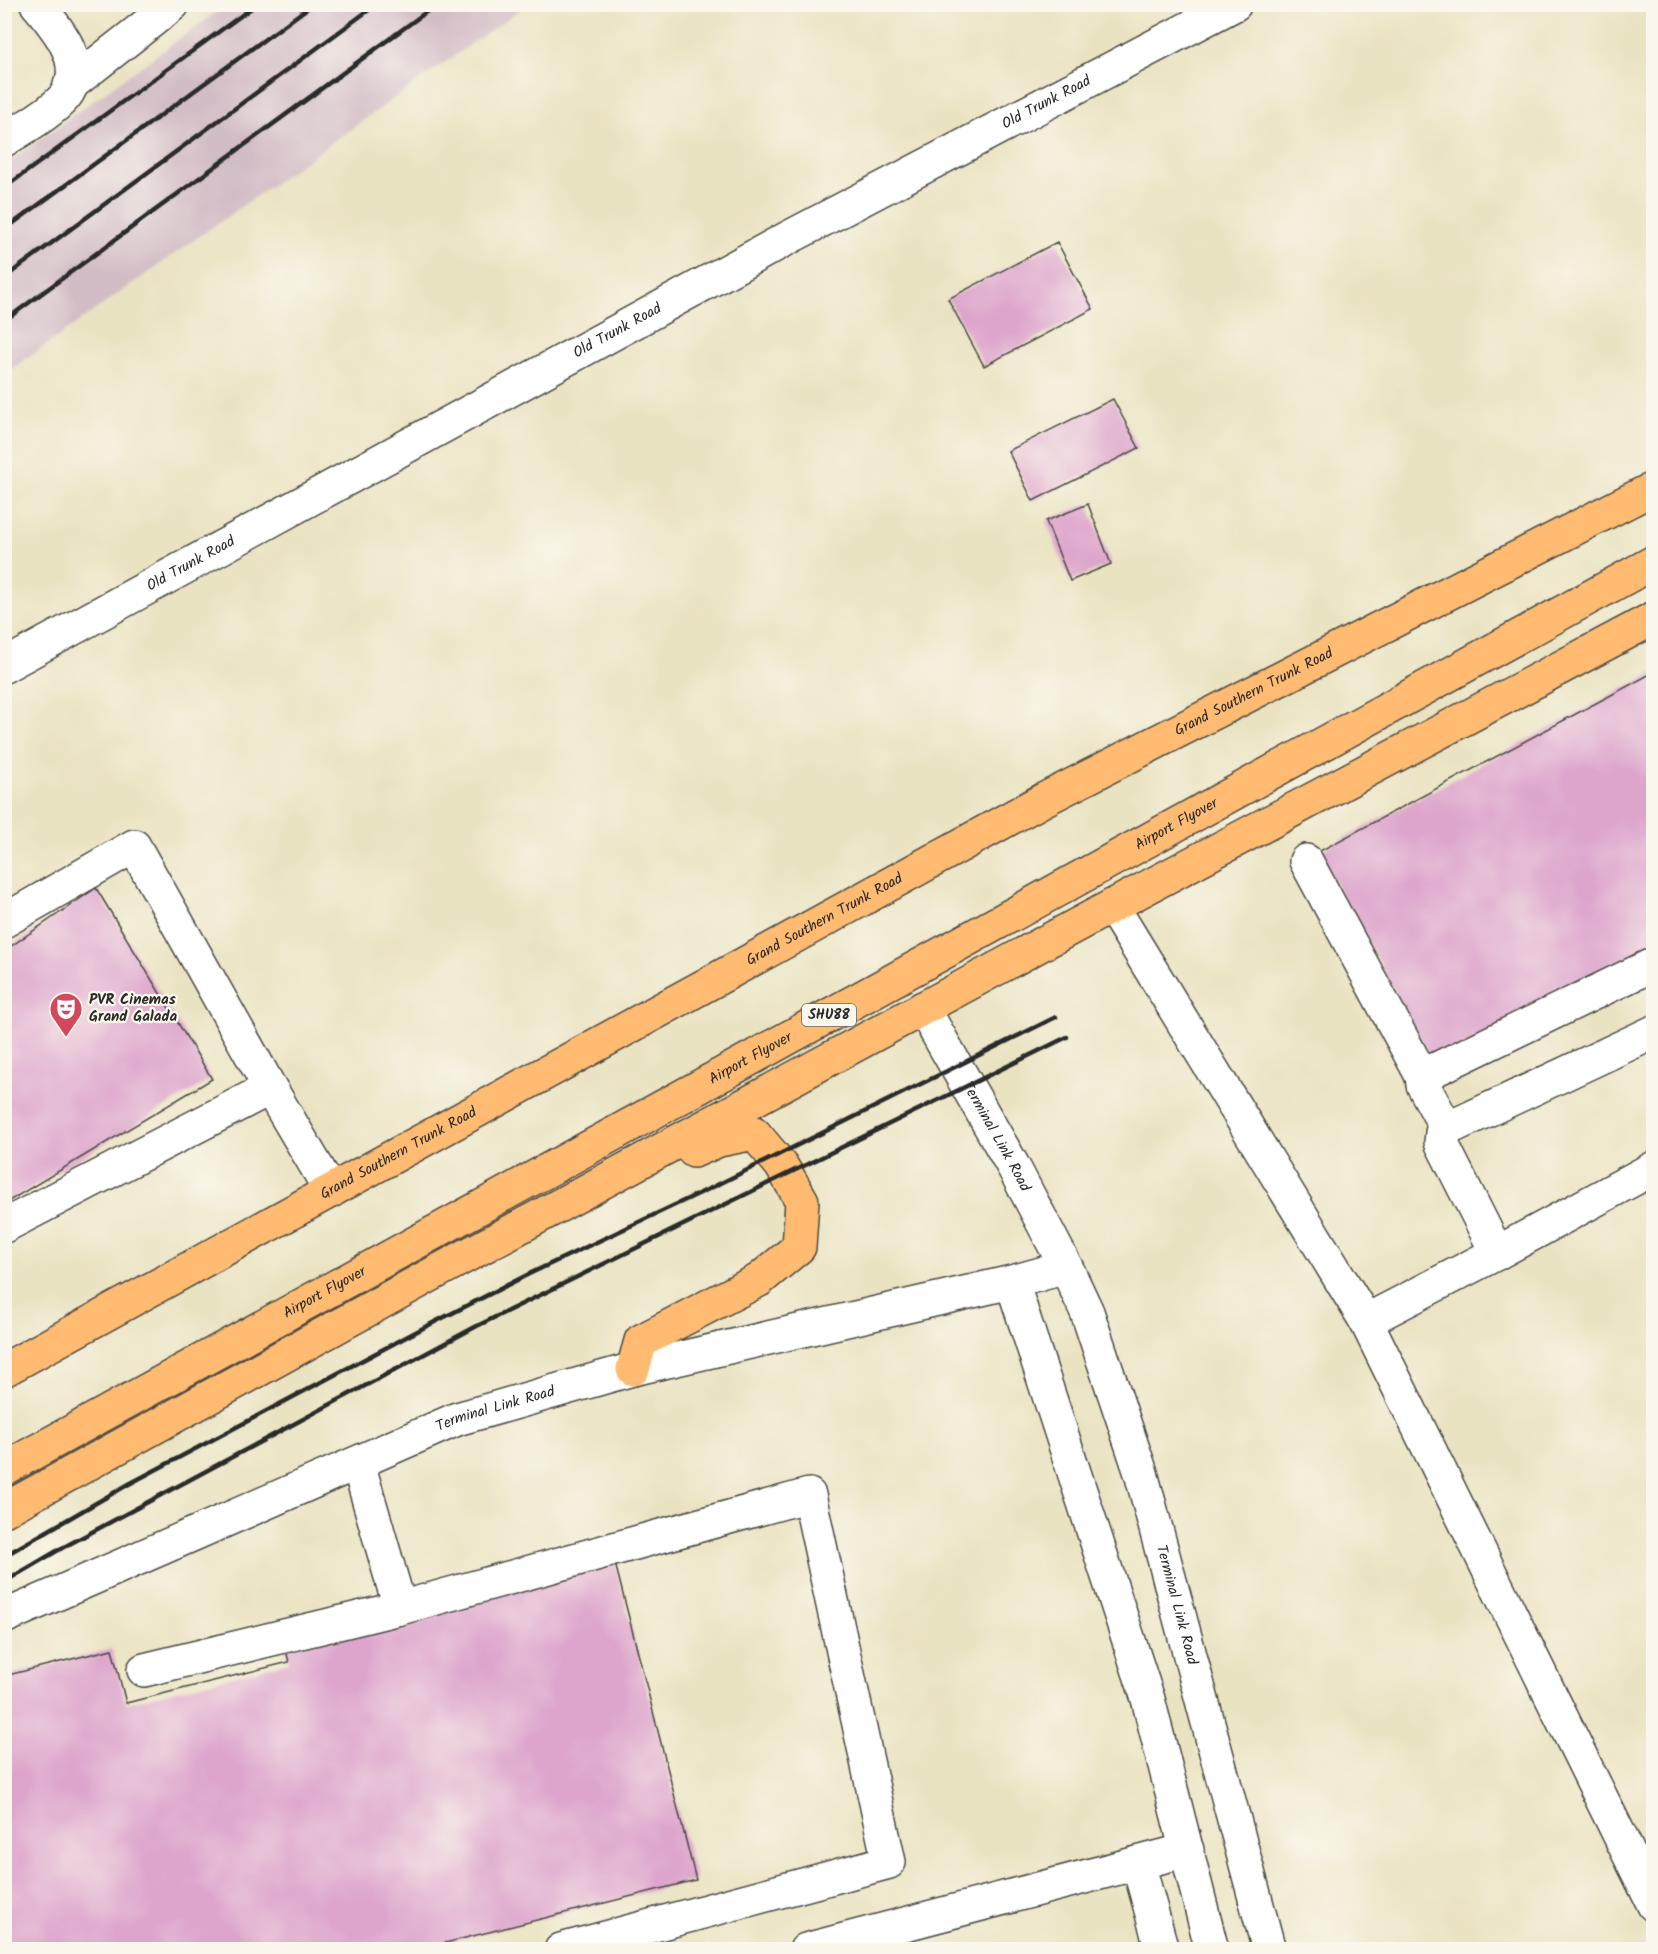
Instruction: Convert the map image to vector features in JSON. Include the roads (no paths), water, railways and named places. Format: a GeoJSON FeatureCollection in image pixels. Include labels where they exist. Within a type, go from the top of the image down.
{"type":"FeatureCollection","features":[{"type":"Feature","properties":{"kind":"main road","name":"Grand Southern Trunk Road"},"geometry":{"type":"LineString","coordinates":[[7,1364],[331,1191],[1045,800],[1653,488]]}},
{"type":"Feature","properties":{"kind":"main road","name":"Airport Flyover"},"geometry":{"type":"LineString","coordinates":[[4,1469],[1653,562]]}},
{"type":"Feature","properties":{"kind":"main road"},"geometry":{"type":"LineString","coordinates":[[4,1510],[923,1008],[1653,618]]}},
{"type":"Feature","properties":{"kind":"main road"},"geometry":{"type":"LineString","coordinates":[[427,1277],[453,1281],[511,1254],[685,1156],[719,1140],[754,1133],[781,1165],[802,1201],[799,1247],[759,1280],[641,1341],[633,1369]]}},
{"type":"Feature","properties":{"kind":"street"},"geometry":{"type":"LineString","coordinates":[[4,140],[50,109],[68,92],[74,73],[69,51],[60,32],[37,4]]}},
{"type":"Feature","properties":{"kind":"street"},"geometry":{"type":"LineString","coordinates":[[70,85],[173,4]]}},
{"type":"Feature","properties":{"kind":"street","name":"Old Trunk Road"},"geometry":{"type":"LineString","coordinates":[[4,666],[788,238],[1235,4]]}},
{"type":"Feature","properties":{"kind":"street"},"geometry":{"type":"LineString","coordinates":[[4,921],[134,846],[270,1088],[331,1191]]}},
{"type":"Feature","properties":{"kind":"street"},"geometry":{"type":"LineString","coordinates":[[1306,861],[1422,1076],[1423,1085],[1447,1129]]}},
{"type":"Feature","properties":{"kind":"street"},"geometry":{"type":"LineString","coordinates":[[1112,906],[1366,1321],[1653,1905]]}},
{"type":"Feature","properties":{"kind":"street"},"geometry":{"type":"LineString","coordinates":[[1422,1076],[1653,964]]}},
{"type":"Feature","properties":{"kind":"street","name":"Terminal Link Road"},"geometry":{"type":"LineString","coordinates":[[923,1008],[1013,1166],[1087,1312],[1141,1473],[1269,1950]]}},
{"type":"Feature","properties":{"kind":"street"},"geometry":{"type":"LineString","coordinates":[[1497,1253],[1440,1142],[1442,1134],[1447,1129],[1653,1032]]}},
{"type":"Feature","properties":{"kind":"street"},"geometry":{"type":"LineString","coordinates":[[4,1226],[270,1088]]}},
{"type":"Feature","properties":{"kind":"street"},"geometry":{"type":"LineString","coordinates":[[1366,1321],[1653,1168]]}},
{"type":"Feature","properties":{"kind":"street","name":"Terminal Link Road"},"geometry":{"type":"LineString","coordinates":[[4,1617],[457,1419],[633,1369],[1012,1282],[1066,1267]]}},
{"type":"Feature","properties":{"kind":"street"},"geometry":{"type":"LineString","coordinates":[[1012,1282],[1148,1699],[1212,1950]]}},
{"type":"Feature","properties":{"kind":"street"},"geometry":{"type":"LineString","coordinates":[[358,1463],[400,1608]]}},
{"type":"Feature","properties":{"kind":"street"},"geometry":{"type":"LineString","coordinates":[[144,1670],[400,1608],[808,1495],[889,1862],[561,1950]]}},
{"type":"Feature","properties":{"kind":"street"},"geometry":{"type":"LineString","coordinates":[[806,1950],[1187,1850]]}},
{"type":"Feature","properties":{"kind":"street"},"geometry":{"type":"LineString","coordinates":[[1138,1863],[1162,1950]]}},
{"type":"Feature","properties":{"kind":"railway"},"geometry":{"type":"LineString","coordinates":[[4,188],[257,4]]}},
{"type":"Feature","properties":{"kind":"railway"},"geometry":{"type":"LineString","coordinates":[[4,230],[313,4]]}},
{"type":"Feature","properties":{"kind":"railway"},"geometry":{"type":"LineString","coordinates":[[4,278],[377,4]]}},
{"type":"Feature","properties":{"kind":"railway"},"geometry":{"type":"LineString","coordinates":[[4,321],[437,4]]}},
{"type":"Feature","properties":{"kind":"railway"},"geometry":{"type":"LineString","coordinates":[[4,1556],[129,1484],[425,1327],[1056,1017]]}},
{"type":"Feature","properties":{"kind":"railway"},"geometry":{"type":"LineString","coordinates":[[4,1582],[62,1548],[477,1326],[1067,1037]]}},
{"type":"Feature","properties":{"kind":"place","name":"PVR Cinemas Grand Galada"},"geometry":{"type":"Point","coordinates":[66,1038]}}]}
